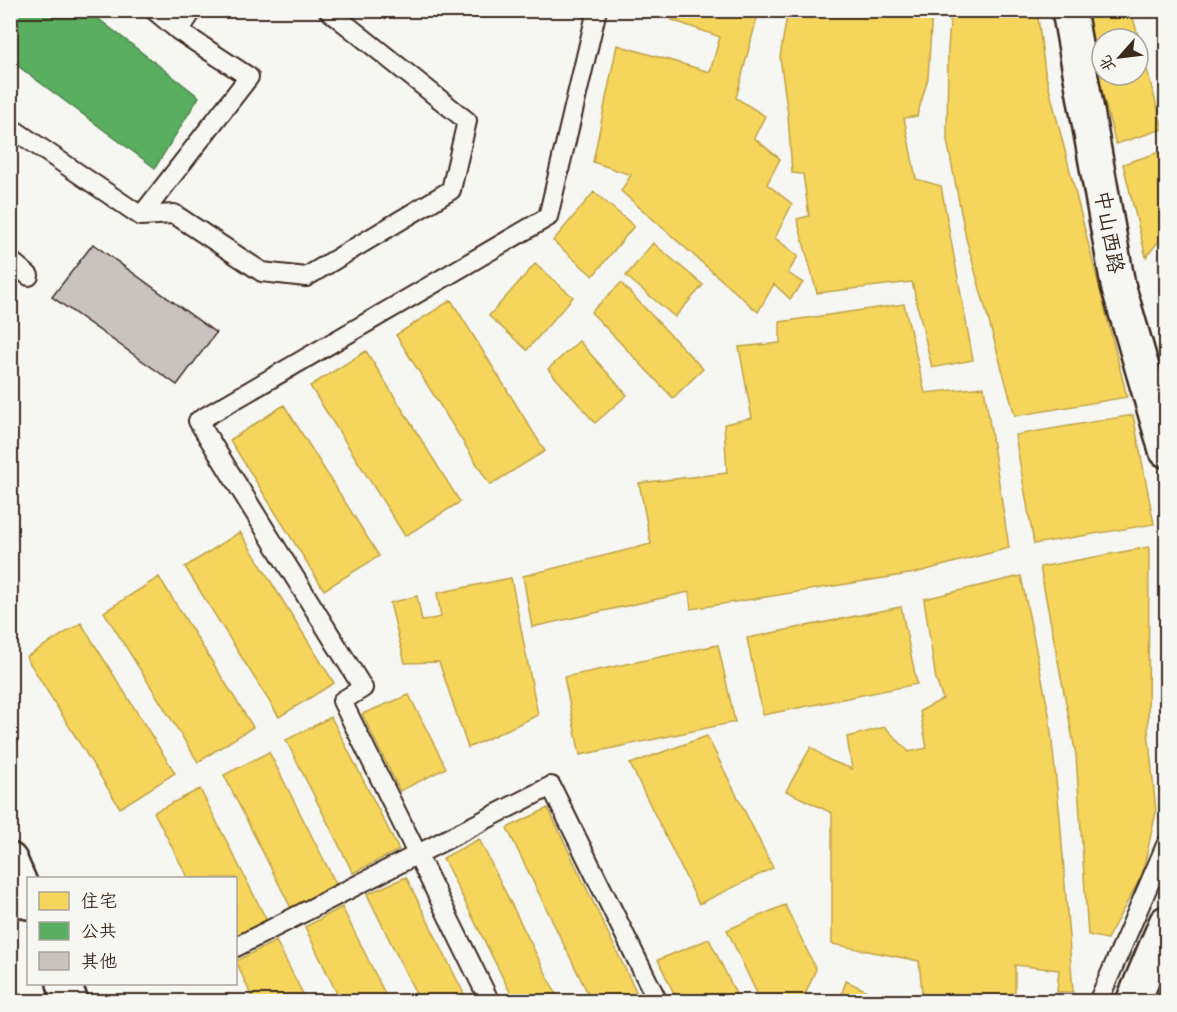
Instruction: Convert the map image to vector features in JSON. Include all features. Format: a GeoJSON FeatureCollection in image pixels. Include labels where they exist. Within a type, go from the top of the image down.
{"type":"FeatureCollection","features":[{"type":"Feature","properties":{"kind":"street","name":"中山西路"},"geometry":{"type":"LineString","coordinates":[[1069,10],[1118,285],[1161,401],[1167,450]]}},
{"type":"Feature","properties":{"kind":"street"},"geometry":{"type":"LineString","coordinates":[[10,860],[27,900]]}},
{"type":"Feature","properties":{"kind":"street"},"geometry":{"type":"LineString","coordinates":[[1133,1002],[1167,923]]}},
{"type":"Feature","properties":{"kind":"street"},"geometry":{"type":"LineString","coordinates":[[63,985],[71,1002]]}},
{"type":"Feature","properties":{"kind":"lane"},"geometry":{"type":"LineString","coordinates":[[141,216],[249,77],[179,31],[154,10]]}},
{"type":"Feature","properties":{"kind":"lane"},"geometry":{"type":"LineString","coordinates":[[179,31],[193,10]]}},
{"type":"Feature","properties":{"kind":"lane"},"geometry":{"type":"LineString","coordinates":[[10,127],[141,216],[174,214],[262,272],[306,276],[451,190],[466,121],[328,10]]}},
{"type":"Feature","properties":{"kind":"lane"},"geometry":{"type":"LineString","coordinates":[[490,1002],[342,700],[363,688],[198,422],[548,217],[597,10]]}},
{"type":"Feature","properties":{"kind":"lane"},"geometry":{"type":"LineString","coordinates":[[10,260],[29,276]]}},
{"type":"Feature","properties":{"kind":"lane"},"geometry":{"type":"LineString","coordinates":[[237,946],[551,786],[658,1002]]}},
{"type":"Feature","properties":{"kind":"lane"},"geometry":{"type":"LineString","coordinates":[[1098,1002],[1167,844]]}},
{"type":"Feature","properties":{"kind":"building: 住宅"},"geometry":{"type":"Polygon","coordinates":[[[674,10],[759,10],[736,98],[765,116],[754,138],[780,159],[767,184],[792,204],[775,238],[798,256],[788,273],[803,283],[790,299],[774,284],[758,312],[621,191],[631,175],[593,162],[617,45],[710,72],[720,37],[672,20],[674,10]]]}},
{"type":"Feature","properties":{"kind":"building: 住宅"},"geometry":{"type":"Polygon","coordinates":[[[788,10],[932,10],[928,78],[917,116],[904,118],[916,179],[941,186],[973,360],[932,368],[912,282],[817,293],[797,219],[809,216],[803,174],[792,173],[788,115],[780,57],[788,10]]]}},
{"type":"Feature","properties":{"kind":"building: 住宅"},"geometry":{"type":"Polygon","coordinates":[[[951,10],[1037,10],[1045,72],[1127,397],[1015,416],[966,238],[947,140],[951,10]]]}},
{"type":"Feature","properties":{"kind":"building: 住宅"},"geometry":{"type":"Polygon","coordinates":[[[1105,10],[1131,10],[1136,27],[1090,27],[1090,48],[1081,15],[1105,10]]]}},
{"type":"Feature","properties":{"kind":"building: 住宅"},"geometry":{"type":"Polygon","coordinates":[[[1150,81],[1163,129],[1116,144],[1101,87],[1150,87],[1150,81]]]}},
{"type":"Feature","properties":{"kind":"building: 住宅"},"geometry":{"type":"Polygon","coordinates":[[[1166,150],[1166,232],[1146,257],[1123,164],[1166,150]]]}},
{"type":"Feature","properties":{"kind":"building: 住宅"},"geometry":{"type":"Polygon","coordinates":[[[594,192],[634,226],[593,276],[553,241],[594,192]]]}},
{"type":"Feature","properties":{"kind":"building: 住宅"},"geometry":{"type":"Polygon","coordinates":[[[653,243],[703,285],[675,317],[626,276],[653,243]]]}},
{"type":"Feature","properties":{"kind":"building: 住宅"},"geometry":{"type":"Polygon","coordinates":[[[535,264],[573,297],[527,350],[489,316],[535,264]]]}},
{"type":"Feature","properties":{"kind":"building: 住宅"},"geometry":{"type":"Polygon","coordinates":[[[621,283],[703,369],[673,398],[591,312],[621,283]]]}},
{"type":"Feature","properties":{"kind":"building: 住宅"},"geometry":{"type":"Polygon","coordinates":[[[451,300],[545,451],[490,485],[396,335],[451,300]]]}},
{"type":"Feature","properties":{"kind":"building: 住宅"},"geometry":{"type":"Polygon","coordinates":[[[904,304],[925,393],[984,387],[1009,548],[915,573],[691,609],[689,592],[532,627],[523,576],[651,544],[639,483],[727,473],[724,424],[752,418],[739,347],[780,343],[780,322],[904,304]]]}},
{"type":"Feature","properties":{"kind":"building: 住宅"},"geometry":{"type":"Polygon","coordinates":[[[579,341],[627,395],[595,423],[548,369],[579,341]]]}},
{"type":"Feature","properties":{"kind":"building: 住宅"},"geometry":{"type":"Polygon","coordinates":[[[366,351],[460,502],[405,536],[310,386],[366,351]]]}},
{"type":"Feature","properties":{"kind":"building: 住宅"},"geometry":{"type":"Polygon","coordinates":[[[284,405],[379,556],[324,590],[230,440],[284,405]]]}},
{"type":"Feature","properties":{"kind":"building: 住宅"},"geometry":{"type":"Polygon","coordinates":[[[1133,415],[1154,524],[1034,544],[1015,435],[1133,415]]]}},
{"type":"Feature","properties":{"kind":"building: 住宅"},"geometry":{"type":"Polygon","coordinates":[[[240,532],[334,683],[279,717],[185,567],[240,532]]]}},
{"type":"Feature","properties":{"kind":"building: 住宅"},"geometry":{"type":"Polygon","coordinates":[[[1149,547],[1148,730],[1156,812],[1142,875],[1107,939],[1088,935],[1076,755],[1040,567],[1149,547]]]}},
{"type":"Feature","properties":{"kind":"building: 住宅"},"geometry":{"type":"Polygon","coordinates":[[[1021,576],[1049,714],[1060,818],[1073,992],[1057,992],[1059,970],[1015,965],[1015,1002],[923,1002],[919,961],[832,944],[832,813],[786,791],[811,747],[829,760],[852,769],[847,737],[885,727],[909,752],[927,748],[920,711],[943,699],[936,680],[924,599],[1021,576]]]}},
{"type":"Feature","properties":{"kind":"building: 住宅"},"geometry":{"type":"Polygon","coordinates":[[[159,577],[253,727],[198,762],[104,612],[159,577]]]}},
{"type":"Feature","properties":{"kind":"building: 住宅"},"geometry":{"type":"Polygon","coordinates":[[[511,578],[538,715],[468,748],[439,662],[405,663],[390,603],[417,596],[422,621],[441,617],[437,593],[511,578]]]}},
{"type":"Feature","properties":{"kind":"building: 住宅"},"geometry":{"type":"Polygon","coordinates":[[[901,607],[917,684],[763,715],[747,638],[901,607]]]}},
{"type":"Feature","properties":{"kind":"building: 住宅"},"geometry":{"type":"Polygon","coordinates":[[[81,623],[175,773],[120,808],[26,657],[81,623]]]}},
{"type":"Feature","properties":{"kind":"building: 住宅"},"geometry":{"type":"Polygon","coordinates":[[[718,645],[735,722],[580,755],[564,677],[718,645]]]}},
{"type":"Feature","properties":{"kind":"building: 住宅"},"geometry":{"type":"Polygon","coordinates":[[[409,695],[446,768],[400,791],[362,714],[409,695]]]}},
{"type":"Feature","properties":{"kind":"building: 住宅"},"geometry":{"type":"Polygon","coordinates":[[[331,717],[399,850],[353,873],[286,740],[331,717]]]}},
{"type":"Feature","properties":{"kind":"building: 住宅"},"geometry":{"type":"Polygon","coordinates":[[[707,736],[773,868],[699,904],[630,764],[707,736]]]}},
{"type":"Feature","properties":{"kind":"building: 住宅"},"geometry":{"type":"Polygon","coordinates":[[[269,752],[336,884],[291,908],[224,775],[269,752]]]}},
{"type":"Feature","properties":{"kind":"building: 住宅"},"geometry":{"type":"Polygon","coordinates":[[[200,789],[267,921],[237,936],[237,877],[187,877],[154,812],[200,789]]]}},
{"type":"Feature","properties":{"kind":"building: 住宅"},"geometry":{"type":"Polygon","coordinates":[[[548,808],[641,1002],[592,1002],[507,828],[548,808]]]}},
{"type":"Feature","properties":{"kind":"building: 住宅"},"geometry":{"type":"Polygon","coordinates":[[[479,839],[560,1002],[515,1002],[443,858],[479,839]]]}},
{"type":"Feature","properties":{"kind":"building: 住宅"},"geometry":{"type":"Polygon","coordinates":[[[406,877],[468,1002],[420,1002],[367,894],[406,877]]]}},
{"type":"Feature","properties":{"kind":"building: 住宅"},"geometry":{"type":"Polygon","coordinates":[[[785,905],[816,969],[802,1002],[761,1002],[727,930],[785,905]]]}},
{"type":"Feature","properties":{"kind":"building: 住宅"},"geometry":{"type":"Polygon","coordinates":[[[342,907],[389,1002],[341,1002],[305,927],[342,907]]]}},
{"type":"Feature","properties":{"kind":"building: 住宅"},"geometry":{"type":"Polygon","coordinates":[[[709,939],[740,1002],[678,1002],[658,960],[709,939]]]}},
{"type":"Feature","properties":{"kind":"building: 住宅"},"geometry":{"type":"Polygon","coordinates":[[[276,941],[305,998],[296,1002],[254,1002],[237,960],[276,941]]]}},
{"type":"Feature","properties":{"kind":"building: 住宅"},"geometry":{"type":"Polygon","coordinates":[[[846,981],[890,1002],[839,1002],[846,981]]]}},
{"type":"Feature","properties":{"kind":"building: 公共"},"geometry":{"type":"Polygon","coordinates":[[[10,10],[87,10],[199,97],[155,168],[10,60],[10,10]]]}},
{"type":"Feature","properties":{"kind":"building: 其他"},"geometry":{"type":"Polygon","coordinates":[[[93,244],[216,333],[177,385],[52,297],[93,244]]]}}]}
